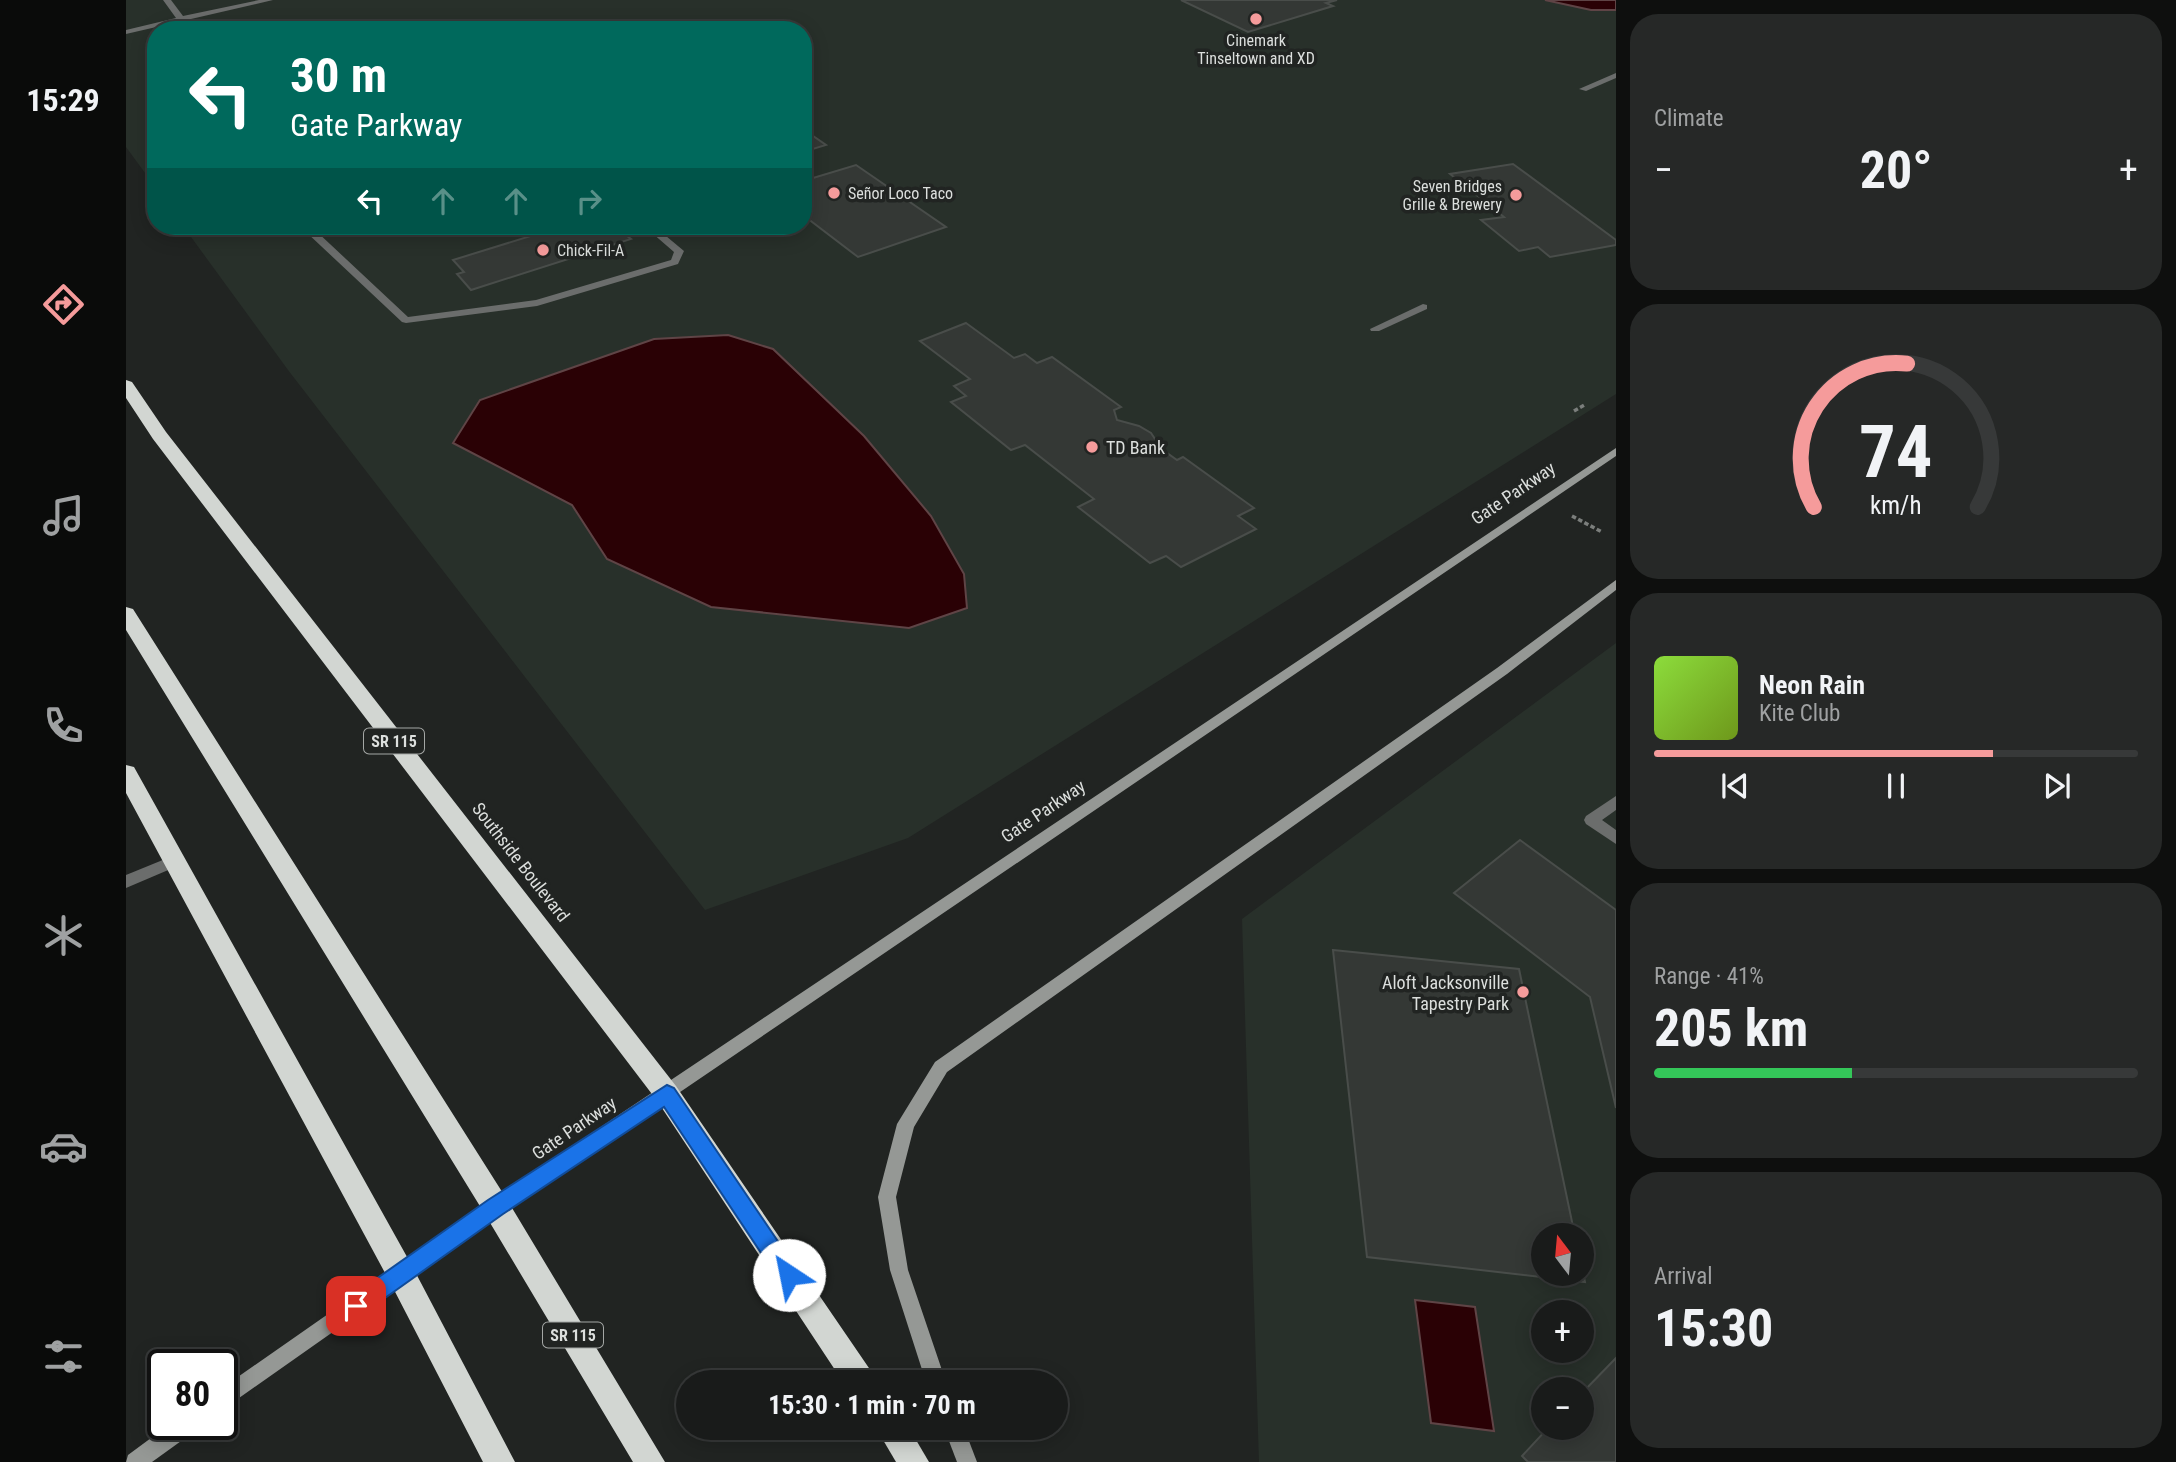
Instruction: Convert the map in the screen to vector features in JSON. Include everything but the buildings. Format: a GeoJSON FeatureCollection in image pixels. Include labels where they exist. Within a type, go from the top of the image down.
{"type":"FeatureCollection","features":[{"type":"Feature","properties":{"kind":"highway","name":"Southside Boulevard"},"geometry":{"type":"LineString","coordinates":[[126,385],[159,435],[667,1094],[852,1370]]}},
{"type":"Feature","properties":{"kind":"highway","name":"SR 115"},"geometry":{"type":"LineString","coordinates":[[126,614],[496,1207],[650,1462]]}},
{"type":"Feature","properties":{"kind":"highway"},"geometry":{"type":"LineString","coordinates":[[126,773],[401,1274],[500,1462]]}},
{"type":"Feature","properties":{"kind":"highway"},"geometry":{"type":"LineString","coordinates":[[899,1440],[914,1462]]}},
{"type":"Feature","properties":{"kind":"main road","name":"Gate Parkway"},"geometry":{"type":"LineString","coordinates":[[238,1389],[496,1207],[1613,456]]}},
{"type":"Feature","properties":{"kind":"main road"},"geometry":{"type":"LineString","coordinates":[[932,1370],[899,1270],[887,1197],[906,1124],[941,1067],[1490,679],[1616,584]]}},
{"type":"Feature","properties":{"kind":"main road"},"geometry":{"type":"LineString","coordinates":[[135,1462],[166,1440]]}},
{"type":"Feature","properties":{"kind":"main road"},"geometry":{"type":"LineString","coordinates":[[959,1440],[967,1462]]}},
{"type":"Feature","properties":{"kind":"lane"},"geometry":{"type":"LineString","coordinates":[[167,0],[181,19]]}},
{"type":"Feature","properties":{"kind":"lane"},"geometry":{"type":"LineString","coordinates":[[173,21],[269,0]]}},
{"type":"Feature","properties":{"kind":"lane"},"geometry":{"type":"LineString","coordinates":[[126,32],[147,27]]}},
{"type":"Feature","properties":{"kind":"lane"},"geometry":{"type":"LineString","coordinates":[[1583,89],[1616,75]]}},
{"type":"Feature","properties":{"kind":"lane"},"geometry":{"type":"LineString","coordinates":[[314,235],[406,320],[537,303],[675,262],[679,251],[660,235]]}},
{"type":"Feature","properties":{"kind":"lane"},"geometry":{"type":"LineString","coordinates":[[1375,329],[1423,307]]}},
{"type":"Feature","properties":{"kind":"lane"},"geometry":{"type":"LineString","coordinates":[[1616,802],[1591,820],[1616,838]]}},
{"type":"Feature","properties":{"kind":"lane"},"geometry":{"type":"LineString","coordinates":[[126,882],[175,861]]}},
{"type":"Feature","properties":{"kind":"path"},"geometry":{"type":"LineString","coordinates":[[1574,411],[1586,404]]}},
{"type":"Feature","properties":{"kind":"path"},"geometry":{"type":"LineString","coordinates":[[1561,510],[1602,532]]}},
{"type":"Feature","properties":{"kind":"shaded area"},"geometry":{"type":"Polygon","coordinates":[[[126,0],[1545,0],[1591,10],[1616,10],[1616,394],[908,838],[705,910],[288,370],[190,235],[812,235],[812,21],[147,21],[147,176],[126,147],[126,0]]]}},
{"type":"Feature","properties":{"kind":"shaded area"},"geometry":{"type":"Polygon","coordinates":[[[1545,0],[1616,0],[1616,10],[1591,10],[1545,0]]]}},
{"type":"Feature","properties":{"kind":"shaded area"},"geometry":{"type":"Polygon","coordinates":[[[728,335],[773,349],[864,436],[931,516],[964,574],[967,608],[909,628],[711,607],[607,559],[572,505],[453,443],[480,400],[654,339],[728,335]]]}},
{"type":"Feature","properties":{"kind":"shaded area"},"geometry":{"type":"Polygon","coordinates":[[[1616,643],[1616,1462],[1259,1462],[1242,919],[1616,643]]]}},
{"type":"Feature","properties":{"kind":"shaded area"},"geometry":{"type":"Polygon","coordinates":[[[1415,1300],[1475,1307],[1494,1431],[1431,1423],[1415,1300]]]}},
{"type":"Feature","properties":{"kind":"place","name":"Cinemark Tinseltown and XD"},"geometry":{"type":"Point","coordinates":[1256,19]}},
{"type":"Feature","properties":{"kind":"place","name":"Señor Loco Taco"},"geometry":{"type":"Point","coordinates":[834,193]}},
{"type":"Feature","properties":{"kind":"place","name":"Seven Bridges Grille & Brewery"},"geometry":{"type":"Point","coordinates":[1516,195]}},
{"type":"Feature","properties":{"kind":"place","name":"Chick-Fil-A"},"geometry":{"type":"Point","coordinates":[543,250]}},
{"type":"Feature","properties":{"kind":"place","name":"TD Bank"},"geometry":{"type":"Point","coordinates":[1092,447]}},
{"type":"Feature","properties":{"kind":"place","name":"Aloft Jacksonville Tapestry Park"},"geometry":{"type":"Point","coordinates":[1523,992]}},
{"type":"Feature","properties":{"kind":"route"},"geometry":{"type":"LineString","coordinates":[[356,1306],[496,1207],[667,1094],[789,1275]]}}]}
